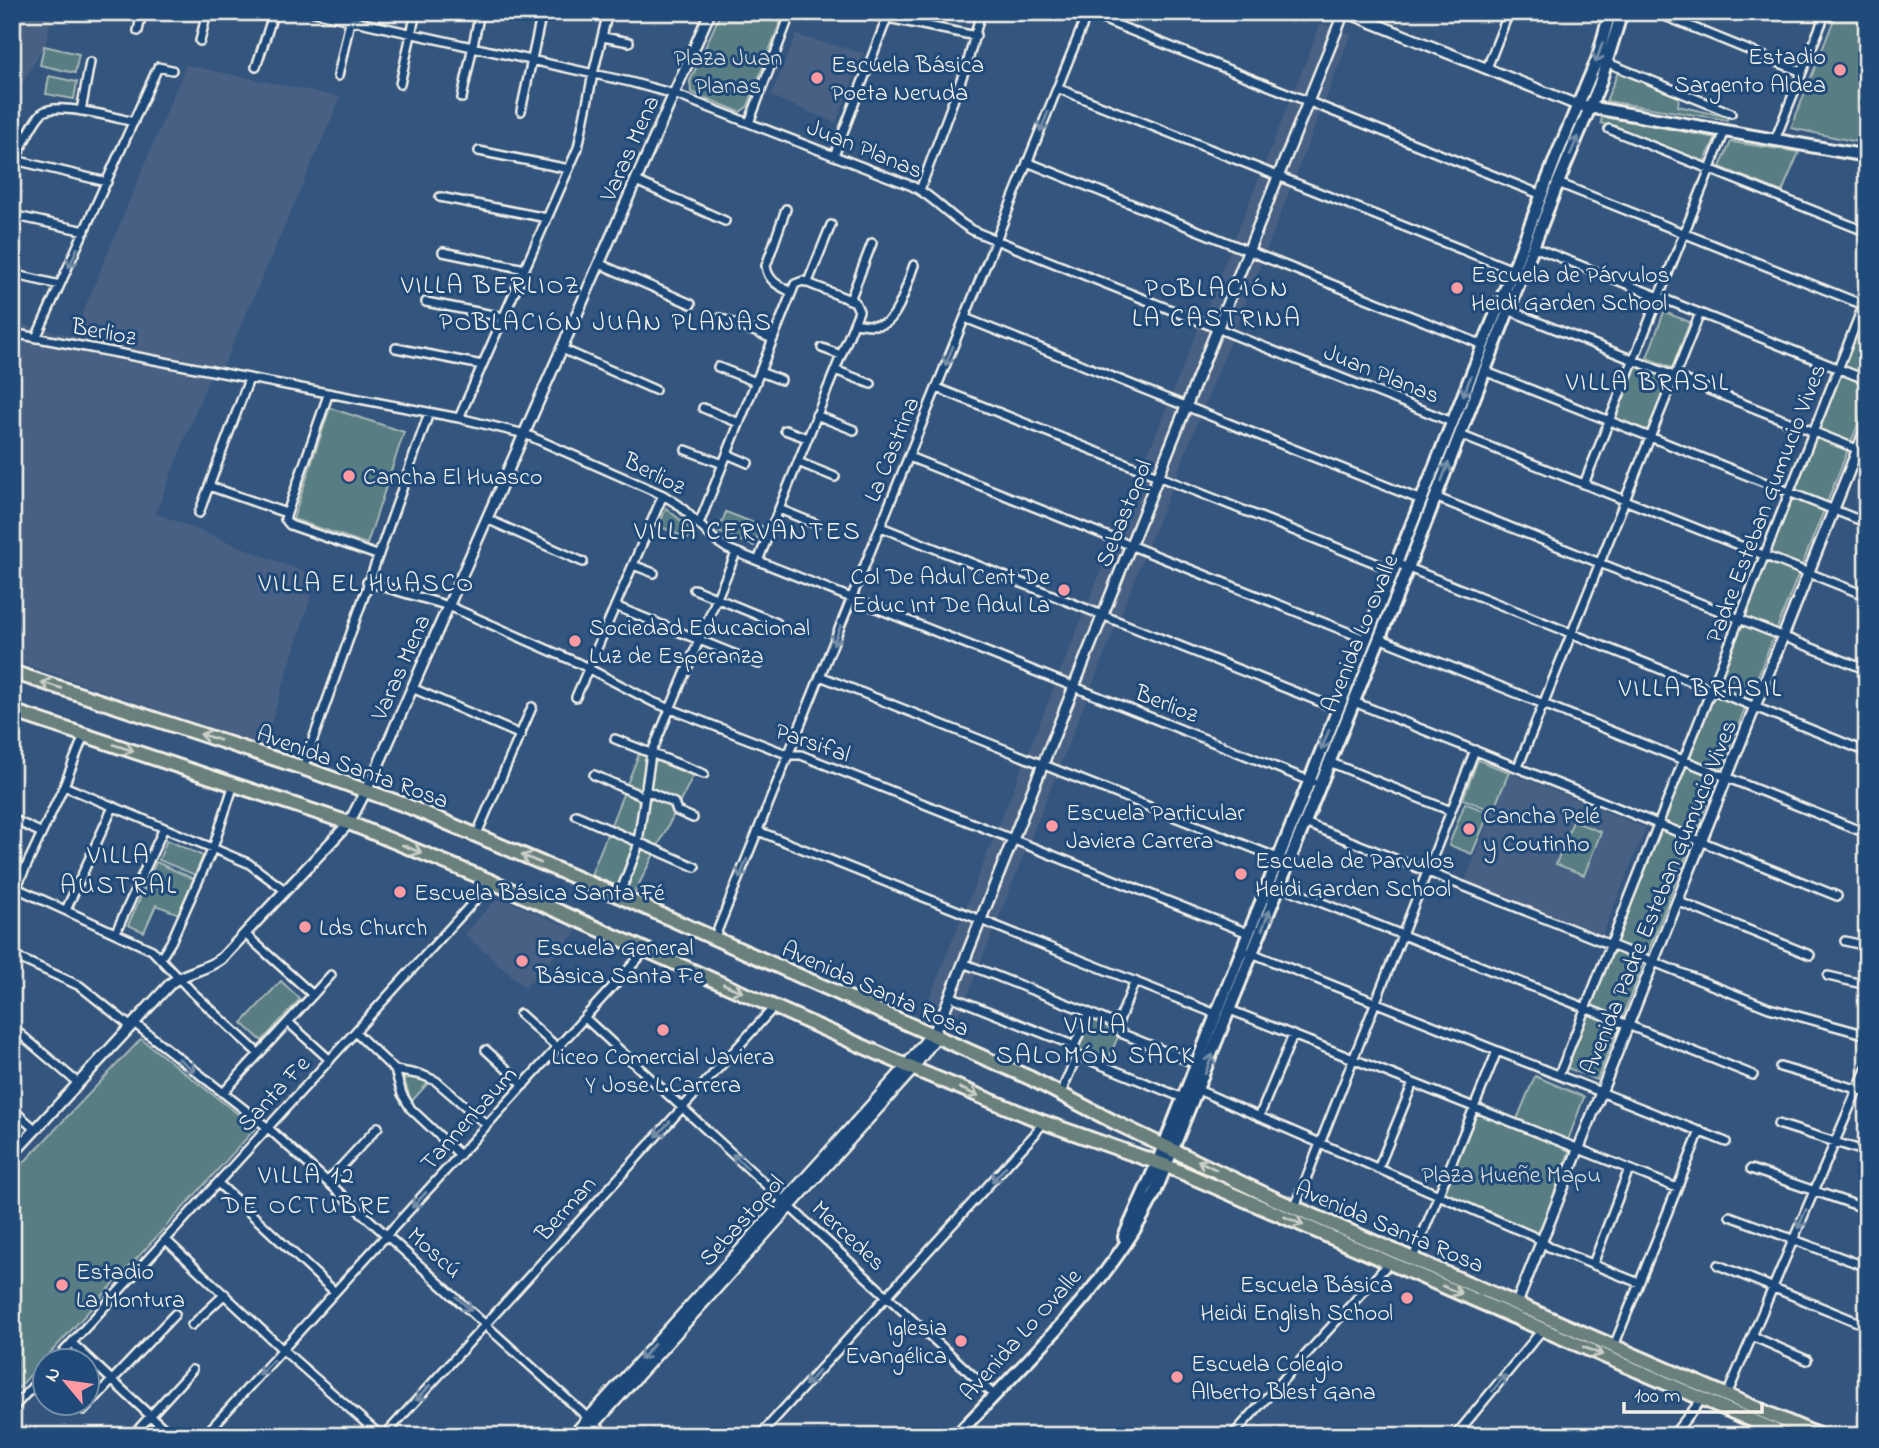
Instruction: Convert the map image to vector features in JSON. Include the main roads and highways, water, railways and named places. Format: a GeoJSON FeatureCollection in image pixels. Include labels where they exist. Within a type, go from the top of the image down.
{"type":"FeatureCollection","features":[{"type":"Feature","properties":{"kind":"main road","name":"Avenida Lo Ovalle"},"geometry":{"type":"LineString","coordinates":[[956,1436],[1071,1312],[1114,1259],[1198,1090],[1230,1010],[1248,952],[1248,933],[1598,57],[1610,12]]}},
{"type":"Feature","properties":{"kind":"main road","name":"Avenida Lo Ovalle"},"geometry":{"type":"LineString","coordinates":[[1169,1147],[1183,1098],[1216,1014],[1280,886],[1408,568],[1558,183],[1608,63],[1622,12]]}},
{"type":"Feature","properties":{"kind":"main road"},"geometry":{"type":"LineString","coordinates":[[1577,105],[1867,156]]}},
{"type":"Feature","properties":{"kind":"main road","name":"Avenida Santa Rosa"},"geometry":{"type":"LineString","coordinates":[[12,672],[367,790],[476,835],[934,1033],[1294,1207],[1820,1436]]}},
{"type":"Feature","properties":{"kind":"main road","name":"Avenida Santa Rosa"},"geometry":{"type":"LineString","coordinates":[[12,711],[349,822],[488,880],[910,1067],[1043,1122],[1162,1164],[1788,1436]]}},
{"type":"Feature","properties":{"kind":"place","name":"Estadio Sargento Aldea"},"geometry":{"type":"Point","coordinates":[1840,70]}},
{"type":"Feature","properties":{"kind":"place","name":"Escuela Básica Poeta Neruda"},"geometry":{"type":"Point","coordinates":[817,78]}},
{"type":"Feature","properties":{"kind":"place","name":"Escuela de Párvulos Heidi Garden School"},"geometry":{"type":"Point","coordinates":[1457,288]}},
{"type":"Feature","properties":{"kind":"place","name":"Cancha El Huasco"},"geometry":{"type":"Point","coordinates":[349,476]}},
{"type":"Feature","properties":{"kind":"place","name":"Col De Adul Cent De Educ Int De Adul La"},"geometry":{"type":"Point","coordinates":[1064,590]}},
{"type":"Feature","properties":{"kind":"place","name":"Sociedad Educacional Luz de Esperanza"},"geometry":{"type":"Point","coordinates":[575,641]}},
{"type":"Feature","properties":{"kind":"place","name":"Escuela Particular Javiera Carrera"},"geometry":{"type":"Point","coordinates":[1052,826]}},
{"type":"Feature","properties":{"kind":"place","name":"Cancha Pelé y Coutinho"},"geometry":{"type":"Point","coordinates":[1469,829]}},
{"type":"Feature","properties":{"kind":"place","name":"Escuela de Parvulos Heidi Garden School"},"geometry":{"type":"Point","coordinates":[1241,874]}},
{"type":"Feature","properties":{"kind":"place","name":"Escuela Básica Santa Fé"},"geometry":{"type":"Point","coordinates":[400,892]}},
{"type":"Feature","properties":{"kind":"place","name":"Lds Church"},"geometry":{"type":"Point","coordinates":[305,927]}},
{"type":"Feature","properties":{"kind":"place","name":"Escuela General Básica Santa Fe"},"geometry":{"type":"Point","coordinates":[522,961]}},
{"type":"Feature","properties":{"kind":"place","name":"Liceo Comercial Javiera Y Jose L.Carrera"},"geometry":{"type":"Point","coordinates":[663,1030]}},
{"type":"Feature","properties":{"kind":"place","name":"Estadio La Montura"},"geometry":{"type":"Point","coordinates":[62,1285]}},
{"type":"Feature","properties":{"kind":"place","name":"Escuela Básica Heidi English School"},"geometry":{"type":"Point","coordinates":[1407,1298]}},
{"type":"Feature","properties":{"kind":"place","name":"Iglesia Evangélica"},"geometry":{"type":"Point","coordinates":[961,1341]}},
{"type":"Feature","properties":{"kind":"place","name":"Escuela Colegio Alberto Blest Gana"},"geometry":{"type":"Point","coordinates":[1177,1377]}},
{"type":"Feature","properties":{"kind":"district","name":"VILLA BERLIOZ"},"geometry":{"type":"Point","coordinates":[491,284]}},
{"type":"Feature","properties":{"kind":"district","name":"POBLACIÓN LA CASTRINA"},"geometry":{"type":"Point","coordinates":[1217,302]}},
{"type":"Feature","properties":{"kind":"district","name":"POBLACIÓN JUAN PLANAS"},"geometry":{"type":"Point","coordinates":[606,321]}},
{"type":"Feature","properties":{"kind":"district","name":"VILLA BRASIL"},"geometry":{"type":"Point","coordinates":[1648,381]}},
{"type":"Feature","properties":{"kind":"district","name":"VILLA CERVANTES"},"geometry":{"type":"Point","coordinates":[748,530]}},
{"type":"Feature","properties":{"kind":"district","name":"VILLA EL HUASCO"},"geometry":{"type":"Point","coordinates":[367,582]}},
{"type":"Feature","properties":{"kind":"district","name":"VILLA BRASIL"},"geometry":{"type":"Point","coordinates":[1701,687]}},
{"type":"Feature","properties":{"kind":"district","name":"VILLA AUSTRAL"},"geometry":{"type":"Point","coordinates":[119,869]}},
{"type":"Feature","properties":{"kind":"district","name":"VILLA SALOMÓN SACK"},"geometry":{"type":"Point","coordinates":[1096,1039]}},
{"type":"Feature","properties":{"kind":"district","name":"VILLA 12 DE OCTUBRE"},"geometry":{"type":"Point","coordinates":[307,1189]}},
{"type":"Feature","properties":{"kind":"park label","name":"Plaza Juan Planas"},"geometry":{"type":"Point","coordinates":[728,71]}},
{"type":"Feature","properties":{"kind":"park label","name":"Plaza Hueñe Mapu"},"geometry":{"type":"Point","coordinates":[1511,1174]}}]}
